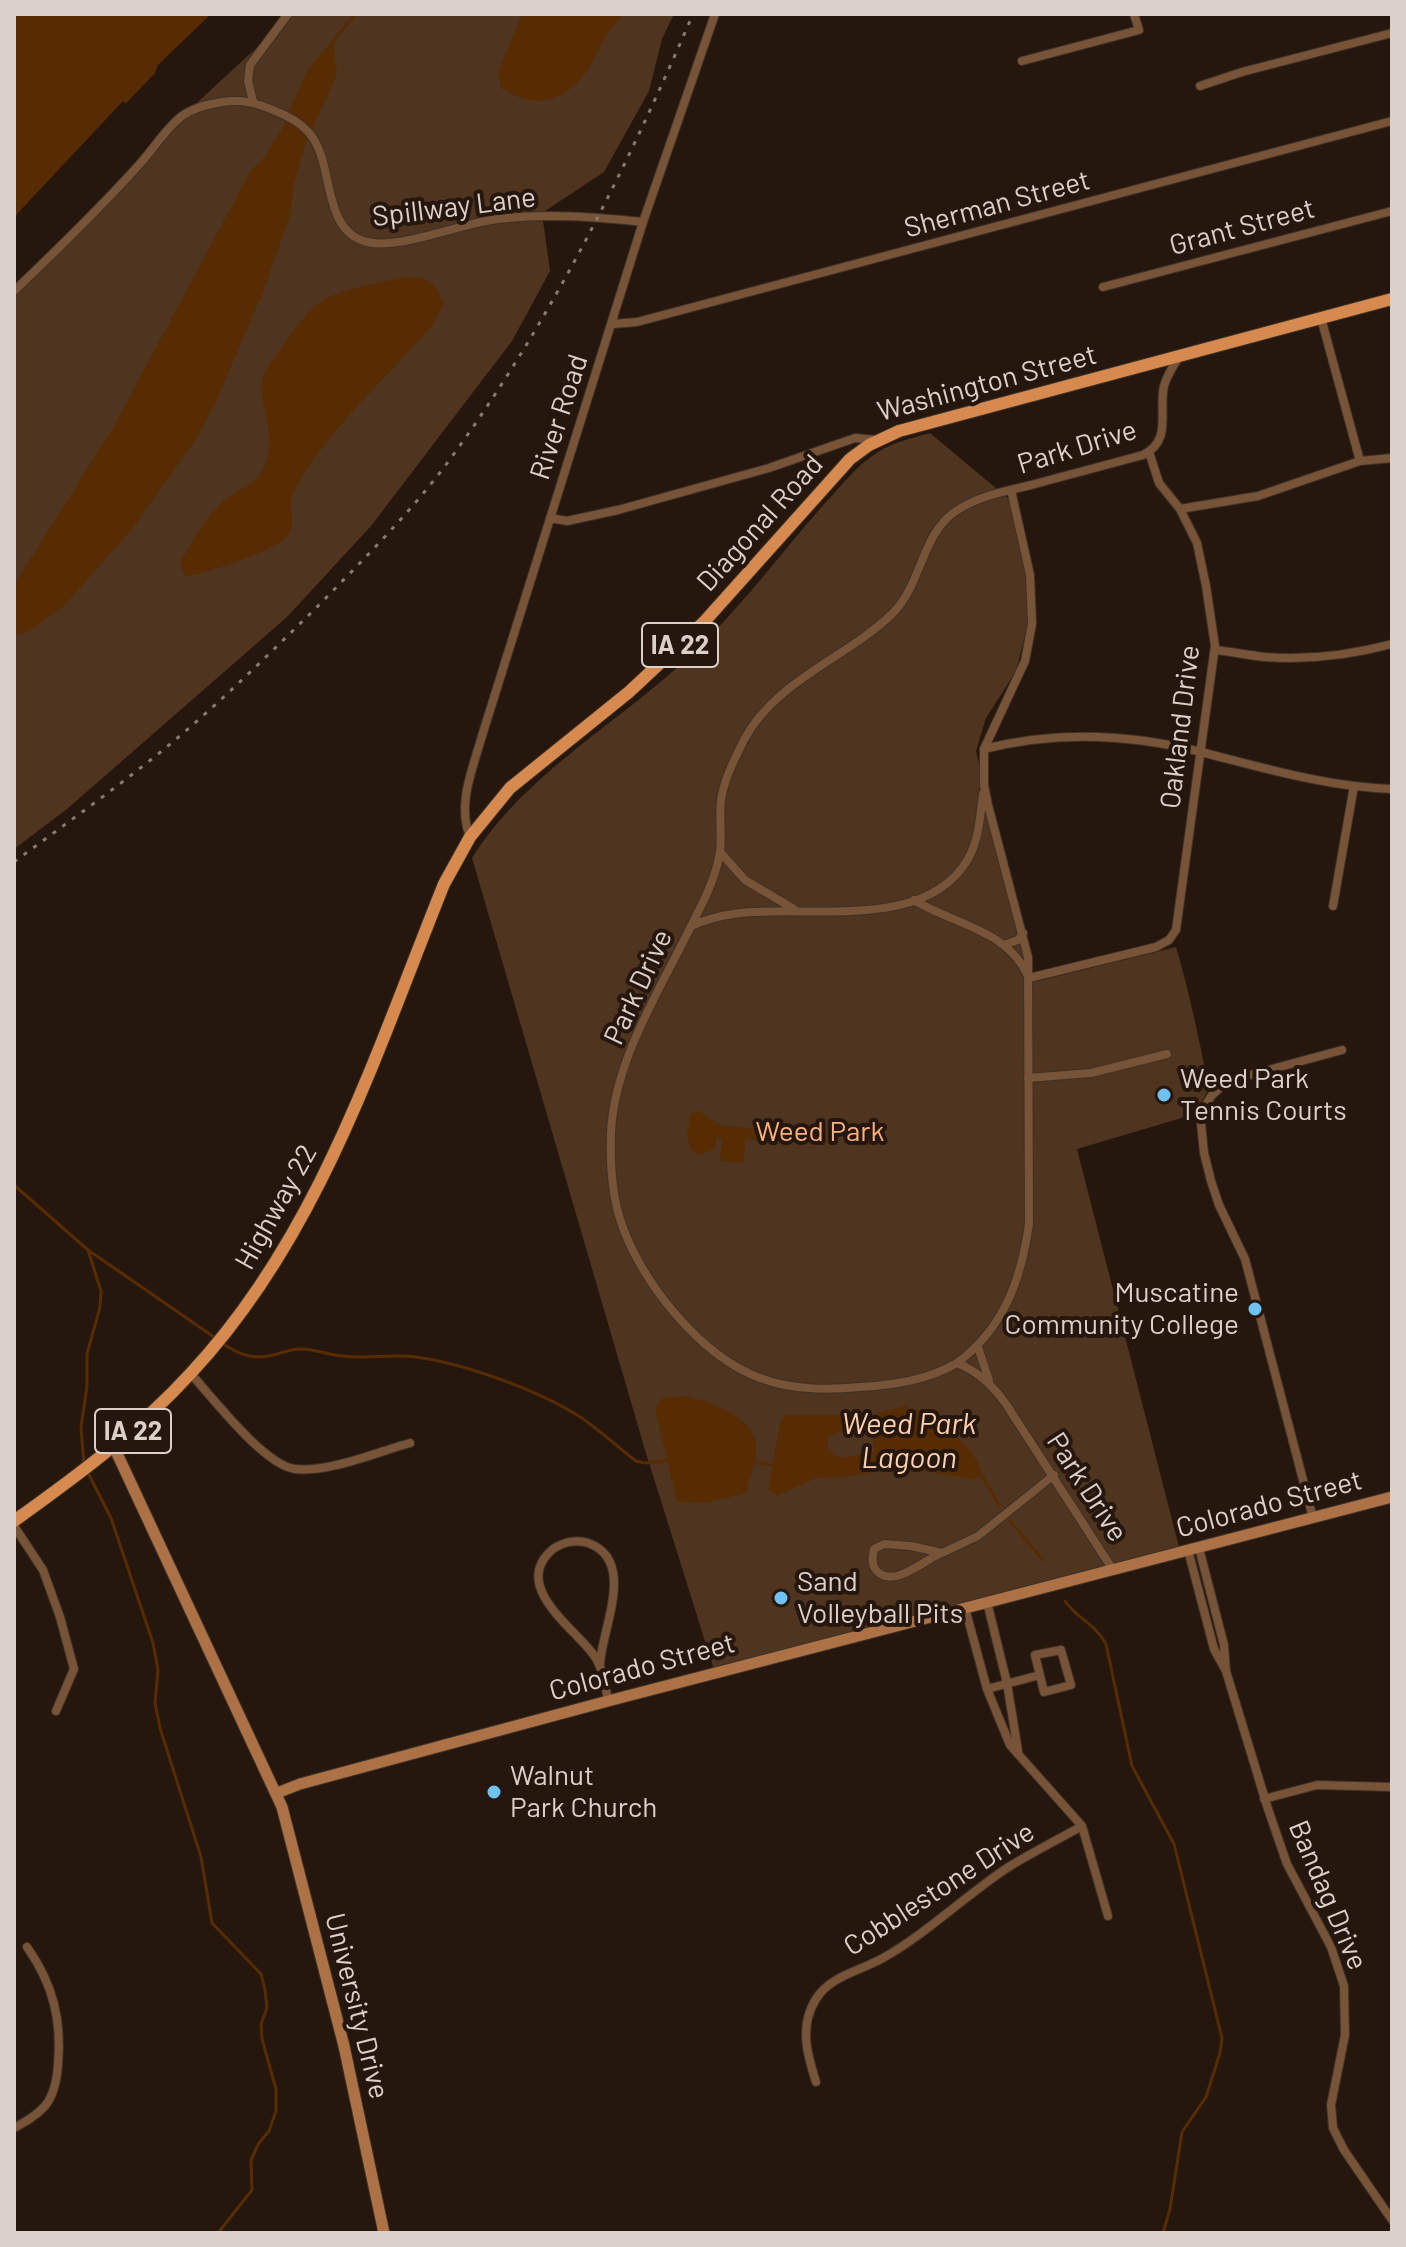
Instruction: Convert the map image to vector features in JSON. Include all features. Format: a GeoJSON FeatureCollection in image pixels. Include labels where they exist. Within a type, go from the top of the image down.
{"type":"FeatureCollection","features":[{"type":"Feature","properties":{"kind":"main road","name":"Washington Street"},"geometry":{"type":"LineString","coordinates":[[878,440],[899,431],[1392,299]]}},
{"type":"Feature","properties":{"kind":"main road","name":"Diagonal Road"},"geometry":{"type":"LineString","coordinates":[[470,837],[494,805],[521,779],[629,692],[704,622],[836,472],[878,440]]}},
{"type":"Feature","properties":{"kind":"main road","name":"Highway 22"},"geometry":{"type":"LineString","coordinates":[[14,1524],[114,1447],[191,1374],[264,1281],[307,1210],[340,1141],[444,884],[470,837]]}},
{"type":"Feature","properties":{"kind":"street"},"geometry":{"type":"LineString","coordinates":[[14,291],[139,165],[182,116],[219,103],[253,101],[248,81],[250,65],[288,14]]}},
{"type":"Feature","properties":{"kind":"street","name":"River Road"},"geometry":{"type":"LineString","coordinates":[[470,837],[464,817],[469,782],[643,222],[715,14]]}},
{"type":"Feature","properties":{"kind":"street"},"geometry":{"type":"LineString","coordinates":[[1022,61],[1139,30],[1134,14]]}},
{"type":"Feature","properties":{"kind":"street"},"geometry":{"type":"LineString","coordinates":[[1200,86],[1392,33]]}},
{"type":"Feature","properties":{"kind":"street","name":"Spillway Lane"},"geometry":{"type":"LineString","coordinates":[[253,101],[281,113],[311,134],[325,160],[338,217],[351,233],[368,242],[403,240],[463,225],[510,218],[599,216],[643,222]]}},
{"type":"Feature","properties":{"kind":"street","name":"Sherman Street"},"geometry":{"type":"LineString","coordinates":[[613,324],[637,322],[1392,121]]}},
{"type":"Feature","properties":{"kind":"street","name":"Grant Street"},"geometry":{"type":"LineString","coordinates":[[1103,287],[1392,211]]}},
{"type":"Feature","properties":{"kind":"street"},"geometry":{"type":"LineString","coordinates":[[1321,318],[1360,461]]}},
{"type":"Feature","properties":{"kind":"street","name":"Park Drive"},"geometry":{"type":"LineString","coordinates":[[1011,490],[1030,575],[1032,624],[1025,661],[984,749],[984,785],[1023,933],[1029,978],[1030,1199],[1025,1251],[1009,1301],[990,1333],[957,1363],[929,1376],[879,1386],[813,1389],[772,1382],[738,1369],[704,1343],[659,1293],[639,1260],[620,1218],[615,1195],[612,1118],[630,1053],[709,888],[720,852],[720,816],[725,786],[744,740],[763,712],[797,683],[893,613],[909,592],[934,535],[944,520],[967,505],[1011,490],[1149,452],[1161,437],[1164,387],[1179,356]]}},
{"type":"Feature","properties":{"kind":"street","name":"Washington Street"},"geometry":{"type":"LineString","coordinates":[[550,518],[567,521],[618,510],[769,468],[855,438],[878,440]]}},
{"type":"Feature","properties":{"kind":"street","name":"Oakland Drive"},"geometry":{"type":"LineString","coordinates":[[1029,978],[1163,944],[1176,930],[1215,650],[1209,599],[1197,543],[1180,509],[1159,483],[1149,452]]}},
{"type":"Feature","properties":{"kind":"street"},"geometry":{"type":"LineString","coordinates":[[1180,509],[1258,496],[1360,461],[1392,458]]}},
{"type":"Feature","properties":{"kind":"street"},"geometry":{"type":"LineString","coordinates":[[1215,650],[1265,657],[1304,657],[1352,653],[1392,644]]}},
{"type":"Feature","properties":{"kind":"street"},"geometry":{"type":"LineString","coordinates":[[984,749],[1025,740],[1084,736],[1126,740],[1200,752],[1322,782],[1392,789]]}},
{"type":"Feature","properties":{"kind":"street"},"geometry":{"type":"LineString","coordinates":[[691,926],[734,914],[832,913],[914,900],[942,887],[970,857],[980,824],[984,785]]}},
{"type":"Feature","properties":{"kind":"street"},"geometry":{"type":"LineString","coordinates":[[1333,906],[1354,786]]}},
{"type":"Feature","properties":{"kind":"street"},"geometry":{"type":"LineString","coordinates":[[720,852],[745,880],[781,904],[800,912]]}},
{"type":"Feature","properties":{"kind":"street"},"geometry":{"type":"LineString","coordinates":[[914,900],[931,910],[973,925],[1004,945],[1029,978]]}},
{"type":"Feature","properties":{"kind":"street"},"geometry":{"type":"LineString","coordinates":[[1004,945],[1018,940],[1023,933]]}},
{"type":"Feature","properties":{"kind":"street"},"geometry":{"type":"LineString","coordinates":[[1313,1518],[1245,1259],[1211,1181],[1201,1124],[1205,1106],[1228,1081],[1342,1050]]}},
{"type":"Feature","properties":{"kind":"street"},"geometry":{"type":"LineString","coordinates":[[1028,1078],[1091,1073],[1167,1054]]}},
{"type":"Feature","properties":{"kind":"street"},"geometry":{"type":"LineString","coordinates":[[978,1347],[989,1382]]}},
{"type":"Feature","properties":{"kind":"street","name":"Park Drive"},"geometry":{"type":"LineString","coordinates":[[957,1363],[989,1382],[1054,1475],[1113,1570]]}},
{"type":"Feature","properties":{"kind":"street"},"geometry":{"type":"LineString","coordinates":[[191,1374],[265,1454],[290,1468],[313,1469],[410,1443]]}},
{"type":"Feature","properties":{"kind":"street"},"geometry":{"type":"LineString","coordinates":[[114,1447],[277,1793]]}},
{"type":"Feature","properties":{"kind":"street"},"geometry":{"type":"LineString","coordinates":[[942,1553],[884,1544],[874,1549],[872,1559],[879,1573],[892,1577],[906,1573],[924,1560],[942,1553],[978,1536],[1054,1475]]}},
{"type":"Feature","properties":{"kind":"street","name":"Colorado Street"},"geometry":{"type":"LineString","coordinates":[[277,1793],[300,1784],[608,1701],[1392,1497]]}},
{"type":"Feature","properties":{"kind":"street"},"geometry":{"type":"LineString","coordinates":[[14,1524],[43,1570],[74,1669],[56,1711]]}},
{"type":"Feature","properties":{"kind":"street"},"geometry":{"type":"LineString","coordinates":[[600,1664],[548,1606],[540,1588],[542,1565],[551,1551],[566,1542],[587,1542],[598,1548],[610,1559],[613,1568],[614,1588],[600,1664],[608,1701]]}},
{"type":"Feature","properties":{"kind":"street","name":"Bandag Drive"},"geometry":{"type":"LineString","coordinates":[[1194,1549],[1214,1649],[1226,1671],[1264,1799],[1287,1864],[1331,1947],[1344,1986],[1345,2035],[1331,2105],[1333,2128],[1344,2150],[1392,2220]]}},
{"type":"Feature","properties":{"kind":"street","name":"Cobblestone Drive"},"geometry":{"type":"LineString","coordinates":[[987,1602],[1007,1683],[1019,1751]]}},
{"type":"Feature","properties":{"kind":"street","name":"Cobblestone Drive"},"geometry":{"type":"LineString","coordinates":[[965,1608],[987,1689],[1010,1745],[1019,1751],[1037,1777],[1082,1826],[1108,1916]]}},
{"type":"Feature","properties":{"kind":"street"},"geometry":{"type":"LineString","coordinates":[[1061,1650],[1071,1685],[1044,1692],[1040,1675],[1035,1655],[1061,1650]]}},
{"type":"Feature","properties":{"kind":"street"},"geometry":{"type":"LineString","coordinates":[[987,1689],[1040,1675]]}},
{"type":"Feature","properties":{"kind":"street"},"geometry":{"type":"LineString","coordinates":[[1264,1799],[1317,1785],[1392,1787]]}},
{"type":"Feature","properties":{"kind":"street","name":"University Drive"},"geometry":{"type":"LineString","coordinates":[[277,1793],[344,2046],[384,2233]]}},
{"type":"Feature","properties":{"kind":"street","name":"Cobblestone Drive"},"geometry":{"type":"LineString","coordinates":[[816,2082],[807,2054],[805,2032],[809,2011],[817,1997],[832,1982],[884,1958],[1008,1868],[1082,1826]]}},
{"type":"Feature","properties":{"kind":"street"},"geometry":{"type":"LineString","coordinates":[[14,2128],[35,2116],[49,2101],[57,2074],[59,2047],[58,2017],[53,1997],[42,1968],[27,1947]]}},
{"type":"Feature","properties":{"kind":"green space"},"geometry":{"type":"Polygon","coordinates":[[[288,14],[674,14],[662,39],[649,91],[604,172],[542,213],[550,271],[512,341],[371,526],[287,617],[67,809],[14,849],[14,291],[176,122],[277,29],[288,14]]]}},
{"type":"Feature","properties":{"kind":"green space","name":"Weed Park"},"geometry":{"type":"Polygon","coordinates":[[[930,433],[1010,500],[1028,582],[1027,628],[1016,671],[986,718],[976,751],[1029,980],[1038,981],[1176,947],[1194,1017],[1209,1088],[1195,1114],[1077,1149],[1180,1551],[715,1673],[645,1450],[472,858],[495,826],[551,770],[702,644],[857,469],[884,449],[930,433]]]}},
{"type":"Feature","properties":{"kind":"water"},"geometry":{"type":"Polygon","coordinates":[[[14,14],[211,14],[158,65],[155,73],[14,220],[14,14]]]}},
{"type":"Feature","properties":{"kind":"water"},"geometry":{"type":"Polygon","coordinates":[[[522,14],[624,14],[604,38],[578,82],[558,96],[536,101],[501,88],[498,72],[522,14]]]}},
{"type":"Feature","properties":{"kind":"water"},"geometry":{"type":"Polygon","coordinates":[[[333,40],[337,74],[305,145],[294,184],[290,215],[264,289],[214,406],[194,442],[132,529],[63,607],[28,632],[14,636],[14,585],[114,426],[245,181],[281,131],[307,70],[333,40]]]}},
{"type":"Feature","properties":{"kind":"water"},"geometry":{"type":"Polygon","coordinates":[[[407,277],[421,278],[431,283],[443,305],[431,327],[348,417],[303,475],[292,497],[290,532],[268,549],[185,576],[180,563],[204,523],[222,502],[260,474],[268,458],[269,437],[262,394],[268,366],[312,309],[323,300],[354,289],[407,277]]]}},
{"type":"Feature","properties":{"kind":"water"},"geometry":{"type":"Polygon","coordinates":[[[699,1111],[719,1125],[765,1130],[764,1141],[745,1139],[744,1163],[720,1161],[722,1139],[717,1136],[715,1149],[697,1155],[687,1135],[692,1112],[699,1111]]]}},
{"type":"Feature","properties":{"kind":"water"},"geometry":{"type":"Polygon","coordinates":[[[687,1396],[729,1412],[753,1434],[756,1456],[746,1493],[706,1503],[677,1502],[655,1409],[662,1398],[687,1396]]]}},
{"type":"Feature","properties":{"kind":"water","name":"Weed Park Lagoon"},"geometry":{"type":"Polygon","coordinates":[[[905,1406],[928,1416],[963,1443],[979,1465],[982,1476],[972,1479],[931,1472],[877,1471],[816,1478],[777,1496],[768,1490],[780,1424],[785,1415],[871,1415],[905,1406]],[[838,1432],[827,1439],[828,1450],[840,1458],[875,1452],[872,1438],[860,1433],[838,1432]]]}},
{"type":"Feature","properties":{"kind":"pier"},"geometry":{"type":"Polygon","coordinates":[[[123,101],[127,105],[14,222],[17,214],[123,101]]]}},
{"type":"Feature","properties":{"kind":"waterway"},"geometry":{"type":"LineString","coordinates":[[332,43],[355,14]]}},
{"type":"Feature","properties":{"kind":"waterway"},"geometry":{"type":"LineString","coordinates":[[14,1185],[88,1250],[214,1337]]}},
{"type":"Feature","properties":{"kind":"waterway"},"geometry":{"type":"LineString","coordinates":[[84,1465],[81,1427],[87,1386],[87,1354],[100,1307],[101,1291],[88,1250]]}},
{"type":"Feature","properties":{"kind":"waterway"},"geometry":{"type":"LineString","coordinates":[[220,1342],[254,1357],[301,1349],[352,1357],[416,1357],[456,1365],[521,1387],[560,1405],[636,1461],[666,1461]]}},
{"type":"Feature","properties":{"kind":"waterway"},"geometry":{"type":"LineString","coordinates":[[754,1462],[772,1465]]}},
{"type":"Feature","properties":{"kind":"waterway"},"geometry":{"type":"LineString","coordinates":[[87,1471],[111,1518],[153,1643],[158,1670],[155,1703],[160,1728],[201,1857],[212,1923],[261,1974],[265,1990],[267,2008],[261,2024],[262,2039],[276,2089],[276,2111],[269,2131],[251,2160],[252,2190],[218,2233]]}},
{"type":"Feature","properties":{"kind":"waterway"},"geometry":{"type":"LineString","coordinates":[[982,1476],[999,1505]]}},
{"type":"Feature","properties":{"kind":"waterway"},"geometry":{"type":"LineString","coordinates":[[1010,1521],[1043,1560]]}},
{"type":"Feature","properties":{"kind":"waterway"},"geometry":{"type":"LineString","coordinates":[[1065,1601],[1106,1644],[1132,1766],[1174,1844],[1222,2038],[1206,2097],[1182,2132],[1170,2209],[1163,2233]]}},
{"type":"Feature","properties":{"kind":"railway"},"geometry":{"type":"LineString","coordinates":[[14,862],[145,764],[223,698],[353,570],[436,478],[522,353],[554,298],[641,130],[693,14]]}},
{"type":"Feature","properties":{"kind":"place","name":"Weed Park Tennis Courts"},"geometry":{"type":"Point","coordinates":[1164,1095]}},
{"type":"Feature","properties":{"kind":"place","name":"Muscatine Community College"},"geometry":{"type":"Point","coordinates":[1255,1309]}},
{"type":"Feature","properties":{"kind":"place","name":"Sand Volleyball Pits"},"geometry":{"type":"Point","coordinates":[781,1598]}},
{"type":"Feature","properties":{"kind":"place","name":"Walnut Park Church"},"geometry":{"type":"Point","coordinates":[494,1792]}}]}
